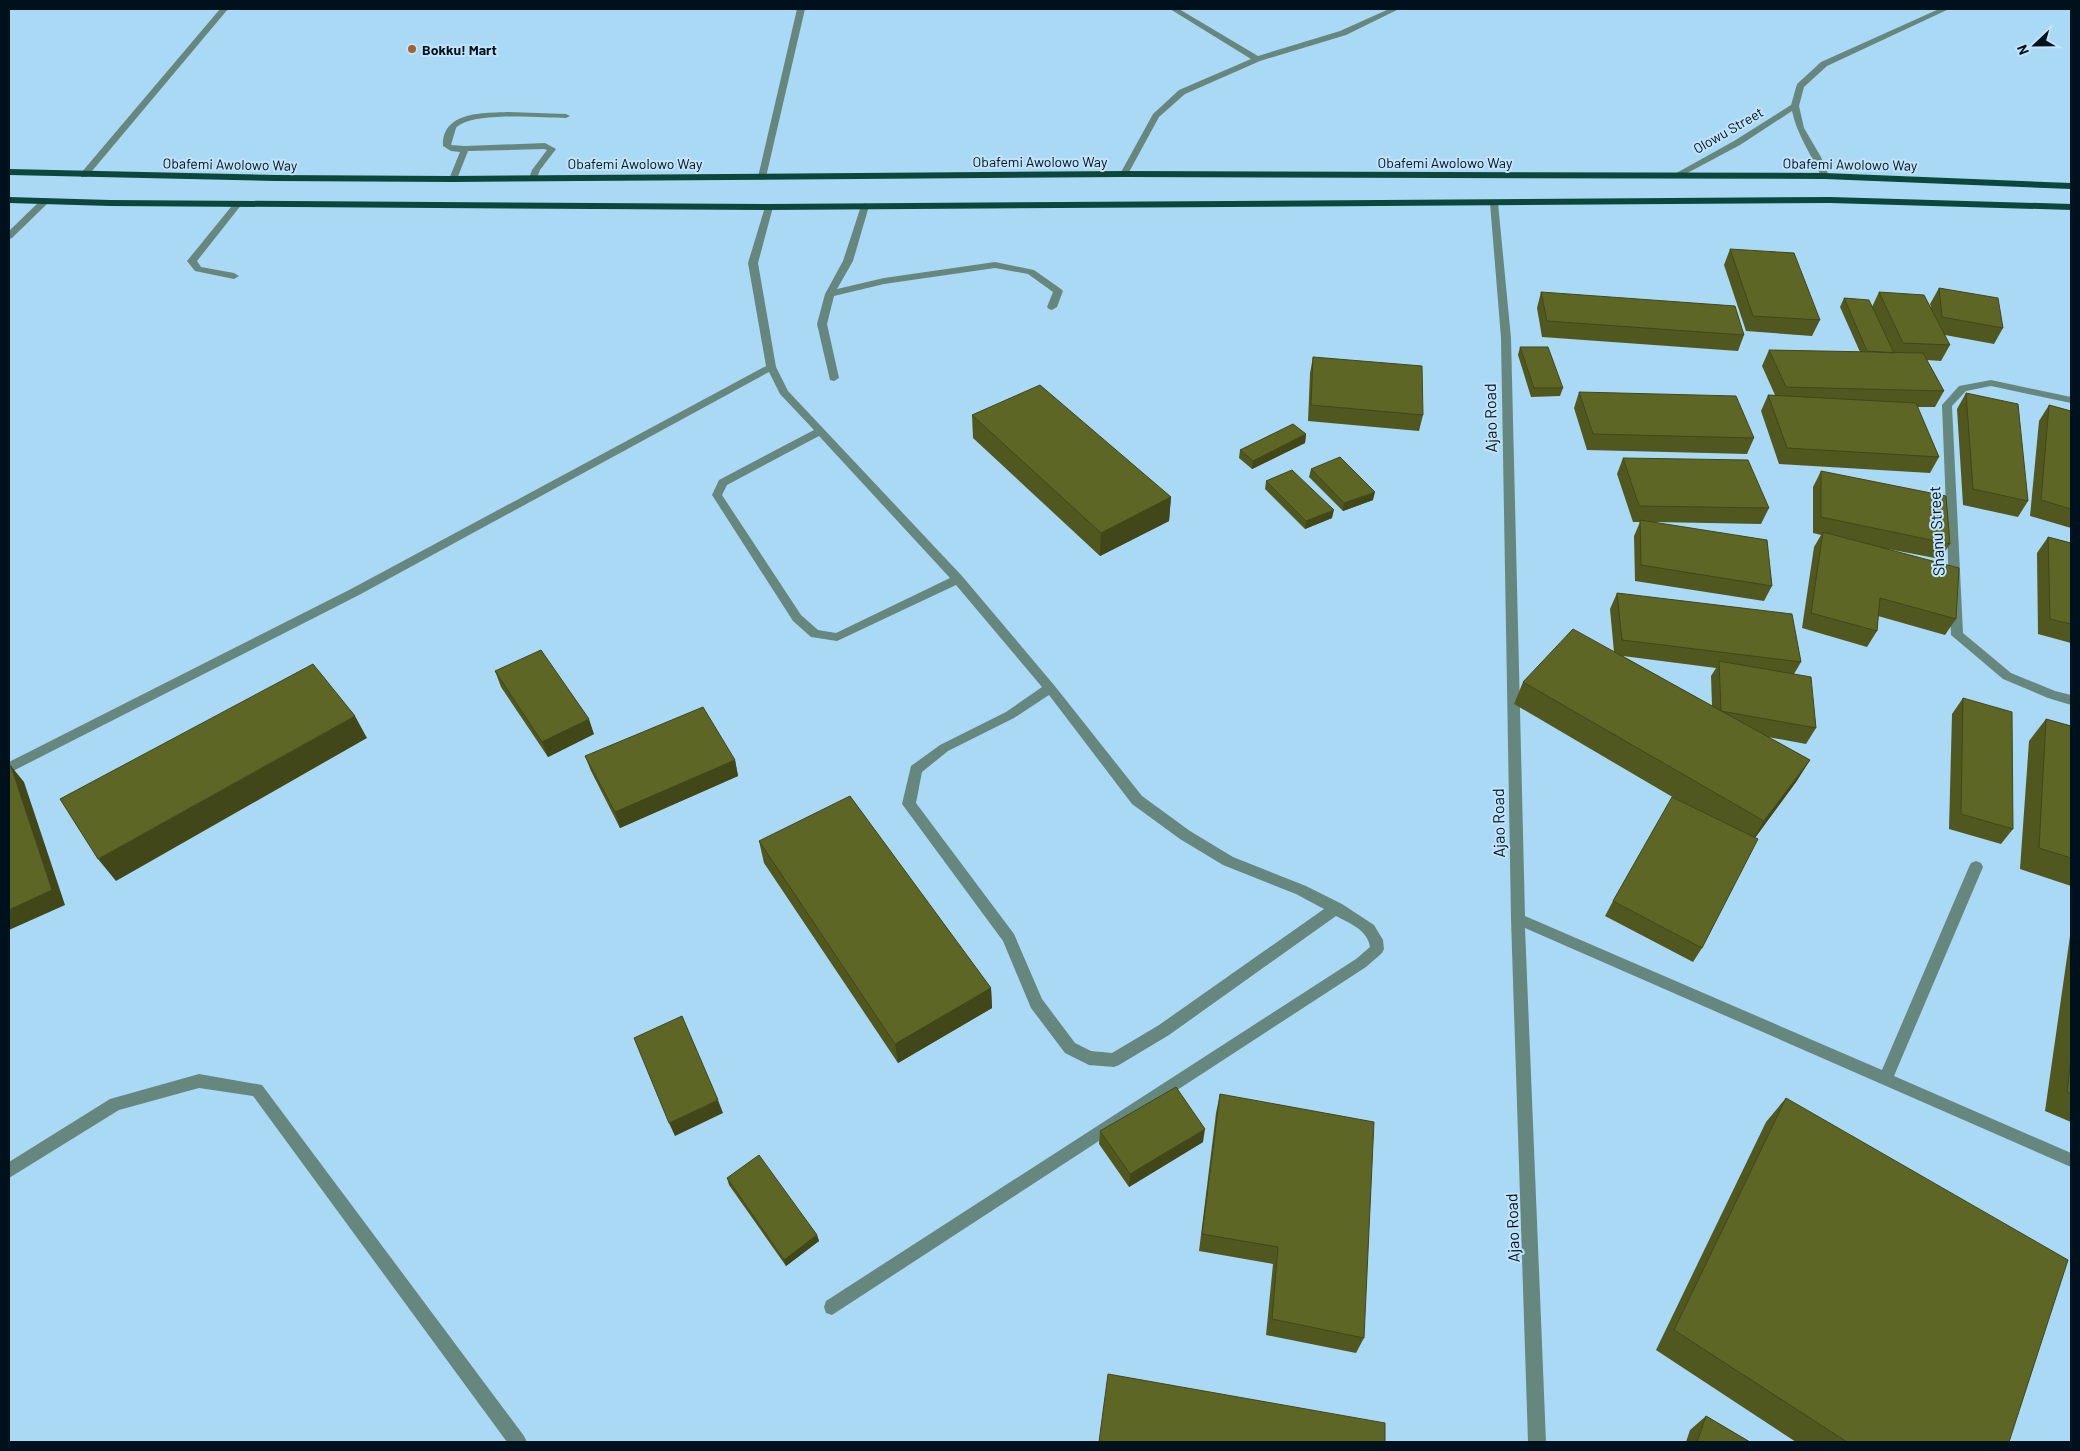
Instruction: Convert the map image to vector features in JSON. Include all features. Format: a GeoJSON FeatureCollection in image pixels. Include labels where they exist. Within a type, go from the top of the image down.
{"type":"FeatureCollection","features":[{"type":"Feature","properties":{"kind":"main road","name":"Obafemi Awolowo Way"},"geometry":{"type":"LineString","coordinates":[[9,172],[84,175],[453,179],[1124,174],[1825,176],[2071,186]]}},
{"type":"Feature","properties":{"kind":"main road"},"geometry":{"type":"LineString","coordinates":[[9,200],[238,204],[769,207],[1830,200],[2071,207]]}},
{"type":"Feature","properties":{"kind":"street"},"geometry":{"type":"LineString","coordinates":[[84,175],[224,9]]}},
{"type":"Feature","properties":{"kind":"street"},"geometry":{"type":"LineString","coordinates":[[762,177],[801,9]]}},
{"type":"Feature","properties":{"kind":"street"},"geometry":{"type":"LineString","coordinates":[[1174,9],[1257,59]]}},
{"type":"Feature","properties":{"kind":"street"},"geometry":{"type":"LineString","coordinates":[[1124,174],[1156,116],[1182,92],[1257,59],[1343,33],[1395,9]]}},
{"type":"Feature","properties":{"kind":"street"},"geometry":{"type":"LineString","coordinates":[[1825,176],[1818,157],[1800,128],[1795,106],[1800,86],[1824,64],[1944,9]]}},
{"type":"Feature","properties":{"kind":"street","name":"Olowu Street"},"geometry":{"type":"LineString","coordinates":[[1675,176],[1737,143],[1795,106]]}},
{"type":"Feature","properties":{"kind":"street"},"geometry":{"type":"LineString","coordinates":[[533,178],[536,170],[552,149],[545,146],[454,150],[447,146],[451,128],[457,122],[468,118],[566,116]]}},
{"type":"Feature","properties":{"kind":"street"},"geometry":{"type":"LineString","coordinates":[[453,179],[465,149]]}},
{"type":"Feature","properties":{"kind":"street"},"geometry":{"type":"LineString","coordinates":[[9,236],[45,201]]}},
{"type":"Feature","properties":{"kind":"street","name":"Ajao Road"},"geometry":{"type":"LineString","coordinates":[[1494,203],[1506,338],[1518,919],[1537,1442]]}},
{"type":"Feature","properties":{"kind":"street"},"geometry":{"type":"LineString","coordinates":[[234,276],[198,269],[192,261],[238,204]]}},
{"type":"Feature","properties":{"kind":"street"},"geometry":{"type":"LineString","coordinates":[[834,378],[822,324],[830,294],[848,261],[865,206]]}},
{"type":"Feature","properties":{"kind":"street"},"geometry":{"type":"LineString","coordinates":[[769,207],[753,263],[771,367],[784,392],[958,579],[1050,688],[1136,800],[1185,835],[1228,861],[1301,890],[1337,908],[1369,929],[1376,940],[1377,949],[1361,963],[832,1307]]}},
{"type":"Feature","properties":{"kind":"street"},"geometry":{"type":"LineString","coordinates":[[830,294],[884,281],[995,265],[1031,272],[1058,290],[1052,307]]}},
{"type":"Feature","properties":{"kind":"street"},"geometry":{"type":"LineString","coordinates":[[9,768],[355,592],[771,367]]}},
{"type":"Feature","properties":{"kind":"street","name":"Shanu Street"},"geometry":{"type":"LineString","coordinates":[[2071,400],[1991,383],[1963,388],[1947,405],[1957,635],[2007,676],[2052,695],[2071,700]]}},
{"type":"Feature","properties":{"kind":"street"},"geometry":{"type":"LineString","coordinates":[[820,431],[723,483],[717,496],[797,618],[815,634],[837,637],[958,579]]}},
{"type":"Feature","properties":{"kind":"street"},"geometry":{"type":"LineString","coordinates":[[1050,688],[1010,715],[944,748],[916,770],[909,804],[1010,938],[1036,1003],[1070,1048],[1089,1058],[1114,1060],[1164,1030],[1337,908]]}},
{"type":"Feature","properties":{"kind":"street"},"geometry":{"type":"LineString","coordinates":[[1886,1078],[1976,867]]}},
{"type":"Feature","properties":{"kind":"street"},"geometry":{"type":"LineString","coordinates":[[1518,919],[2071,1160]]}},
{"type":"Feature","properties":{"kind":"street"},"geometry":{"type":"LineString","coordinates":[[9,1171],[115,1104],[199,1081],[257,1090],[518,1442]]}},
{"type":"Feature","properties":{"kind":"building"},"geometry":{"type":"Polygon","coordinates":[[[1730,249],[1794,253],[1820,320],[1753,316],[1730,249]]]}},
{"type":"Feature","properties":{"kind":"building"},"geometry":{"type":"Polygon","coordinates":[[[1939,288],[1998,298],[2003,328],[1942,317],[1939,288]]]}},
{"type":"Feature","properties":{"kind":"building"},"geometry":{"type":"Polygon","coordinates":[[[1541,292],[1735,306],[1744,335],[1547,321],[1541,292]]]}},
{"type":"Feature","properties":{"kind":"building"},"geometry":{"type":"Polygon","coordinates":[[[1879,292],[1924,295],[1950,345],[1903,343],[1879,292]]]}},
{"type":"Feature","properties":{"kind":"building"},"geometry":{"type":"Polygon","coordinates":[[[1844,298],[1869,300],[1894,353],[1867,351],[1844,298]]]}},
{"type":"Feature","properties":{"kind":"building"},"geometry":{"type":"Polygon","coordinates":[[[1520,347],[1548,347],[1563,388],[1534,388],[1520,347]]]}},
{"type":"Feature","properties":{"kind":"building"},"geometry":{"type":"Polygon","coordinates":[[[1769,350],[1923,353],[1944,391],[1786,387],[1769,350]]]}},
{"type":"Feature","properties":{"kind":"building"},"geometry":{"type":"Polygon","coordinates":[[[1313,357],[1422,366],[1423,415],[1311,405],[1313,357]]]}},
{"type":"Feature","properties":{"kind":"building"},"geometry":{"type":"Polygon","coordinates":[[[1040,385],[1171,497],[1101,533],[972,415],[1040,385]]]}},
{"type":"Feature","properties":{"kind":"building"},"geometry":{"type":"Polygon","coordinates":[[[1579,392],[1736,396],[1754,438],[1593,434],[1579,392]]]}},
{"type":"Feature","properties":{"kind":"building"},"geometry":{"type":"Polygon","coordinates":[[[1966,393],[2018,404],[2028,501],[1973,489],[1966,393]]]}},
{"type":"Feature","properties":{"kind":"building"},"geometry":{"type":"Polygon","coordinates":[[[1768,395],[1916,403],[1939,457],[1787,448],[1768,395]]]}},
{"type":"Feature","properties":{"kind":"building"},"geometry":{"type":"Polygon","coordinates":[[[2049,405],[2071,411],[2071,509],[2041,500],[2049,405]]]}},
{"type":"Feature","properties":{"kind":"building"},"geometry":{"type":"Polygon","coordinates":[[[1293,424],[1306,434],[1253,461],[1240,450],[1293,424]]]}},
{"type":"Feature","properties":{"kind":"building"},"geometry":{"type":"Polygon","coordinates":[[[1340,457],[1375,492],[1344,503],[1311,469],[1340,457]]]}},
{"type":"Feature","properties":{"kind":"building"},"geometry":{"type":"Polygon","coordinates":[[[1623,458],[1748,460],[1769,508],[1639,506],[1623,458]]]}},
{"type":"Feature","properties":{"kind":"building"},"geometry":{"type":"Polygon","coordinates":[[[1292,470],[1334,510],[1306,521],[1266,481],[1292,470]]]}},
{"type":"Feature","properties":{"kind":"building"},"geometry":{"type":"Polygon","coordinates":[[[1821,471],[1946,496],[1950,544],[1821,517],[1821,471]]]}},
{"type":"Feature","properties":{"kind":"building"},"geometry":{"type":"Polygon","coordinates":[[[1640,520],[1767,540],[1772,586],[1641,565],[1640,520]]]}},
{"type":"Feature","properties":{"kind":"building"},"geometry":{"type":"Polygon","coordinates":[[[1823,532],[1959,568],[1956,619],[1880,598],[1877,631],[1811,613],[1823,532]]]}},
{"type":"Feature","properties":{"kind":"building"},"geometry":{"type":"Polygon","coordinates":[[[2048,537],[2071,543],[2071,624],[2050,619],[2048,537]]]}},
{"type":"Feature","properties":{"kind":"building"},"geometry":{"type":"Polygon","coordinates":[[[1617,593],[1792,614],[1801,662],[1622,640],[1617,593]]]}},
{"type":"Feature","properties":{"kind":"building"},"geometry":{"type":"Polygon","coordinates":[[[1573,629],[1810,760],[1764,821],[1523,682],[1573,629]]]}},
{"type":"Feature","properties":{"kind":"building"},"geometry":{"type":"Polygon","coordinates":[[[541,650],[589,719],[542,742],[495,671],[541,650]]]}},
{"type":"Feature","properties":{"kind":"building"},"geometry":{"type":"Polygon","coordinates":[[[1719,661],[1811,677],[1816,728],[1721,711],[1719,661]]]}},
{"type":"Feature","properties":{"kind":"building"},"geometry":{"type":"Polygon","coordinates":[[[313,664],[355,716],[98,859],[60,799],[313,664]]]}},
{"type":"Feature","properties":{"kind":"building"},"geometry":{"type":"Polygon","coordinates":[[[1963,698],[2012,712],[2013,829],[1961,814],[1963,698]]]}},
{"type":"Feature","properties":{"kind":"building"},"geometry":{"type":"Polygon","coordinates":[[[703,707],[735,760],[615,812],[585,756],[703,707]]]}},
{"type":"Feature","properties":{"kind":"building"},"geometry":{"type":"Polygon","coordinates":[[[2046,719],[2071,726],[2071,858],[2039,848],[2046,719]]]}},
{"type":"Feature","properties":{"kind":"building"},"geometry":{"type":"Polygon","coordinates":[[[11,766],[52,890],[9,910],[9,767],[11,766]]]}},
{"type":"Feature","properties":{"kind":"building"},"geometry":{"type":"Polygon","coordinates":[[[850,796],[991,988],[895,1044],[759,841],[850,796]]]}},
{"type":"Feature","properties":{"kind":"building"},"geometry":{"type":"Polygon","coordinates":[[[1672,797],[1758,839],[1702,948],[1613,901],[1672,797]]]}},
{"type":"Feature","properties":{"kind":"building"},"geometry":{"type":"Polygon","coordinates":[[[682,1016],[718,1100],[669,1123],[634,1038],[682,1016]]]}},
{"type":"Feature","properties":{"kind":"building"},"geometry":{"type":"Polygon","coordinates":[[[2071,1057],[2071,1094],[2067,1092],[2071,1057]]]}},
{"type":"Feature","properties":{"kind":"building"},"geometry":{"type":"Polygon","coordinates":[[[1176,1087],[1205,1129],[1130,1174],[1100,1131],[1176,1087]]]}},
{"type":"Feature","properties":{"kind":"building"},"geometry":{"type":"Polygon","coordinates":[[[1220,1094],[1374,1122],[1364,1338],[1272,1319],[1278,1247],[1202,1234],[1220,1094]]]}},
{"type":"Feature","properties":{"kind":"building"},"geometry":{"type":"Polygon","coordinates":[[[1786,1098],[2068,1260],[2009,1442],[1847,1442],[1674,1330],[1786,1098]]]}},
{"type":"Feature","properties":{"kind":"building"},"geometry":{"type":"Polygon","coordinates":[[[759,1155],[817,1235],[784,1260],[727,1178],[759,1155]]]}},
{"type":"Feature","properties":{"kind":"building"},"geometry":{"type":"Polygon","coordinates":[[[1108,1374],[1385,1423],[1385,1442],[1099,1442],[1108,1374]]]}},
{"type":"Feature","properties":{"kind":"building"},"geometry":{"type":"Polygon","coordinates":[[[1706,1416],[1750,1442],[1697,1442],[1706,1416]]]}},
{"type":"Feature","properties":{"kind":"place","name":"Bokku! Mart"},"geometry":{"type":"Point","coordinates":[412,49]}}]}
